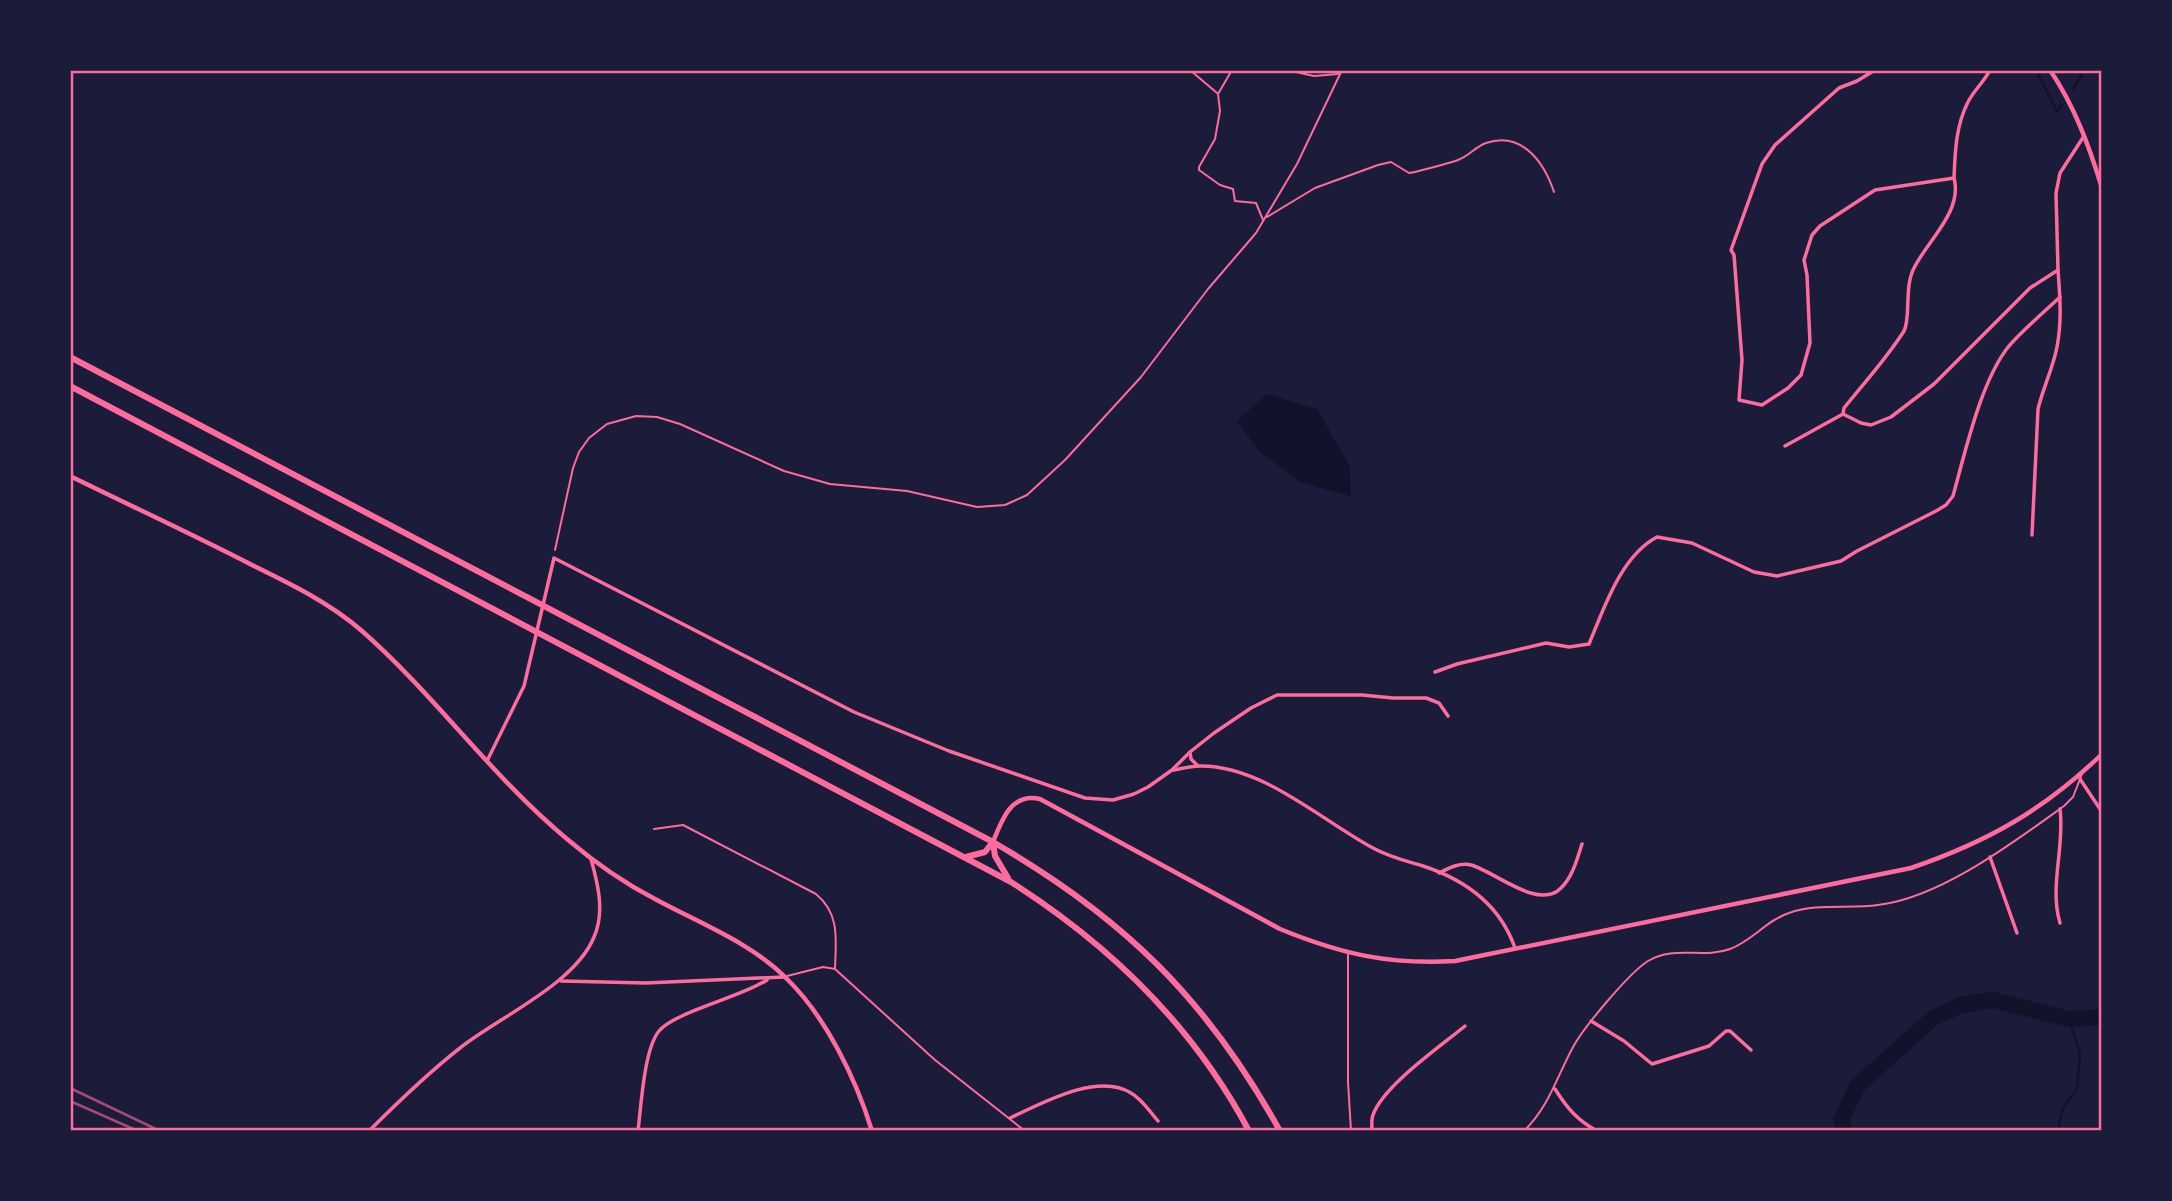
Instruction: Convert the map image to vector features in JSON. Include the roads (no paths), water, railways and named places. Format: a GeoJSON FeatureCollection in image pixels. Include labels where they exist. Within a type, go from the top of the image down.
{"type":"FeatureCollection","features":[{"type":"Feature","properties":{"kind":"main road"},"geometry":{"type":"LineString","coordinates":[[70,357],[993,842],[1069,888],[1116,925],[1161,967],[1196,1006],[1229,1049],[1280,1131]]}},
{"type":"Feature","properties":{"kind":"main road"},"geometry":{"type":"LineString","coordinates":[[70,386],[1011,882],[1102,948],[1163,1008],[1224,1088],[1248,1131]]}},
{"type":"Feature","properties":{"kind":"main road"},"geometry":{"type":"LineString","coordinates":[[966,857],[985,852],[993,842]]}},
{"type":"Feature","properties":{"kind":"main road"},"geometry":{"type":"LineString","coordinates":[[993,842],[995,856],[1011,882]]}},
{"type":"Feature","properties":{"kind":"street"},"geometry":{"type":"LineString","coordinates":[[1875,70],[1857,82],[1839,88],[1775,145],[1762,163],[1731,250],[1734,255],[1742,360],[1740,400],[1762,405],[1788,388],[1801,375],[1810,343],[1804,260],[1812,235],[1820,226],[1875,190],[1954,178]]}},
{"type":"Feature","properties":{"kind":"street"},"geometry":{"type":"LineString","coordinates":[[1843,414],[1844,408],[1906,328],[1907,290],[1913,269],[1953,206],[1957,189],[1954,178],[1959,124],[1969,100],[1990,70]]}},
{"type":"Feature","properties":{"kind":"street"},"geometry":{"type":"LineString","coordinates":[[2050,70],[2075,111],[2102,188]]}},
{"type":"Feature","properties":{"kind":"street"},"geometry":{"type":"LineString","coordinates":[[2032,535],[2038,409],[2057,348],[2061,315],[2057,270],[2056,193],[2060,173],[2085,134]]}},
{"type":"Feature","properties":{"kind":"street"},"geometry":{"type":"LineString","coordinates":[[1843,414],[1871,425],[1891,417],[1934,384],[2029,288],[2057,270]]}},
{"type":"Feature","properties":{"kind":"street"},"geometry":{"type":"LineString","coordinates":[[1435,672],[1457,664],[1546,643],[1569,647],[1589,644],[1615,583],[1642,548],[1657,537],[1692,543],[1754,572],[1777,576],[1841,561],[1946,505],[1953,496],[1976,415],[1998,363],[2009,346],[2060,298]]}},
{"type":"Feature","properties":{"kind":"street"},"geometry":{"type":"LineString","coordinates":[[1786,446],[1843,414]]}},
{"type":"Feature","properties":{"kind":"street"},"geometry":{"type":"LineString","coordinates":[[70,477],[278,578],[360,629],[390,656],[540,815],[590,858],[652,898],[737,943],[786,977],[822,1023],[858,1090],[872,1131]]}},
{"type":"Feature","properties":{"kind":"street"},"geometry":{"type":"LineString","coordinates":[[487,761],[526,679],[554,558],[854,712],[1006,772],[1039,780],[1079,796],[1101,800],[1113,800],[1134,794],[1172,770],[1190,752],[1251,708],[1283,694],[1426,698],[1439,703],[1448,716]]}},
{"type":"Feature","properties":{"kind":"street"},"geometry":{"type":"LineString","coordinates":[[1190,752],[1191,759],[1199,766]]}},
{"type":"Feature","properties":{"kind":"street"},"geometry":{"type":"LineString","coordinates":[[993,842],[1012,805],[1025,797],[1040,799],[1280,929],[1348,954],[1400,961],[1472,959],[1911,867],[1962,848],[2047,802],[2081,776],[2102,754]]}},
{"type":"Feature","properties":{"kind":"street"},"geometry":{"type":"LineString","coordinates":[[1172,770],[1199,766],[1237,773],[1280,789],[1373,848],[1439,873],[1476,893],[1503,921],[1516,950]]}},
{"type":"Feature","properties":{"kind":"street"},"geometry":{"type":"LineString","coordinates":[[2081,776],[2102,812]]}},
{"type":"Feature","properties":{"kind":"street"},"geometry":{"type":"LineString","coordinates":[[2060,809],[2062,829],[2056,896],[2060,923]]}},
{"type":"Feature","properties":{"kind":"street"},"geometry":{"type":"LineString","coordinates":[[1439,873],[1456,866],[1470,865],[1530,893],[1553,894],[1559,891],[1567,880],[1582,844]]}},
{"type":"Feature","properties":{"kind":"street"},"geometry":{"type":"LineString","coordinates":[[1990,857],[2017,933]]}},
{"type":"Feature","properties":{"kind":"street"},"geometry":{"type":"LineString","coordinates":[[369,1131],[425,1077],[461,1047],[559,981],[587,951],[599,925],[598,888],[590,858]]}},
{"type":"Feature","properties":{"kind":"street"},"geometry":{"type":"LineString","coordinates":[[559,981],[646,983],[786,977]]}},
{"type":"Feature","properties":{"kind":"street"},"geometry":{"type":"LineString","coordinates":[[638,1131],[648,1059],[660,1031],[684,1016],[753,989],[769,979]]}},
{"type":"Feature","properties":{"kind":"street"},"geometry":{"type":"LineString","coordinates":[[1591,1021],[1624,1041],[1652,1064],[1709,1046],[1728,1031],[1751,1050]]}},
{"type":"Feature","properties":{"kind":"street"},"geometry":{"type":"LineString","coordinates":[[1372,1130],[1372,1116],[1382,1100],[1401,1079],[1465,1026]]}},
{"type":"Feature","properties":{"kind":"street"},"geometry":{"type":"LineString","coordinates":[[1010,1118],[1074,1091],[1096,1086],[1122,1088],[1135,1094],[1158,1121]]}},
{"type":"Feature","properties":{"kind":"street"},"geometry":{"type":"LineString","coordinates":[[1555,1089],[1567,1109],[1597,1131]]}},
{"type":"Feature","properties":{"kind":"lane"},"geometry":{"type":"LineString","coordinates":[[1524,1131],[1555,1089],[1572,1049],[1591,1021],[1641,967],[1654,958],[1674,952],[1706,954],[1730,949],[1783,915],[1797,910],[1879,905],[1929,889],[1990,857],[2060,809],[2073,797],[2081,776]]}},
{"type":"Feature","properties":{"kind":"lane"},"geometry":{"type":"LineString","coordinates":[[654,830],[683,825],[816,894],[829,907],[835,923],[835,969]]}},
{"type":"Feature","properties":{"kind":"lane"},"geometry":{"type":"LineString","coordinates":[[1348,954],[1351,1131]]}},
{"type":"Feature","properties":{"kind":"lane"},"geometry":{"type":"LineString","coordinates":[[786,977],[813,968],[835,969],[935,1060],[1026,1131]]}},
{"type":"Feature","properties":{"kind":"waterway"},"geometry":{"type":"LineString","coordinates":[[2036,70],[2057,112],[2061,106]]}},
{"type":"Feature","properties":{"kind":"waterway"},"geometry":{"type":"LineString","coordinates":[[2073,89],[2085,70]]}},
{"type":"Feature","properties":{"kind":"waterway"},"geometry":{"type":"LineString","coordinates":[[1845,1131],[1841,1120],[1858,1085],[1933,1018],[1961,1005],[1993,1000],[2069,1019],[2102,1017]]}},
{"type":"Feature","properties":{"kind":"waterway"},"geometry":{"type":"LineString","coordinates":[[2058,1131],[2063,1108],[2077,1089],[2080,1054],[2069,1019]]}},
{"type":"Feature","properties":{"kind":"railway"},"geometry":{"type":"LineString","coordinates":[[70,1088],[160,1131]]}},
{"type":"Feature","properties":{"kind":"railway"},"geometry":{"type":"LineString","coordinates":[[70,1101],[138,1131]]}}]}
